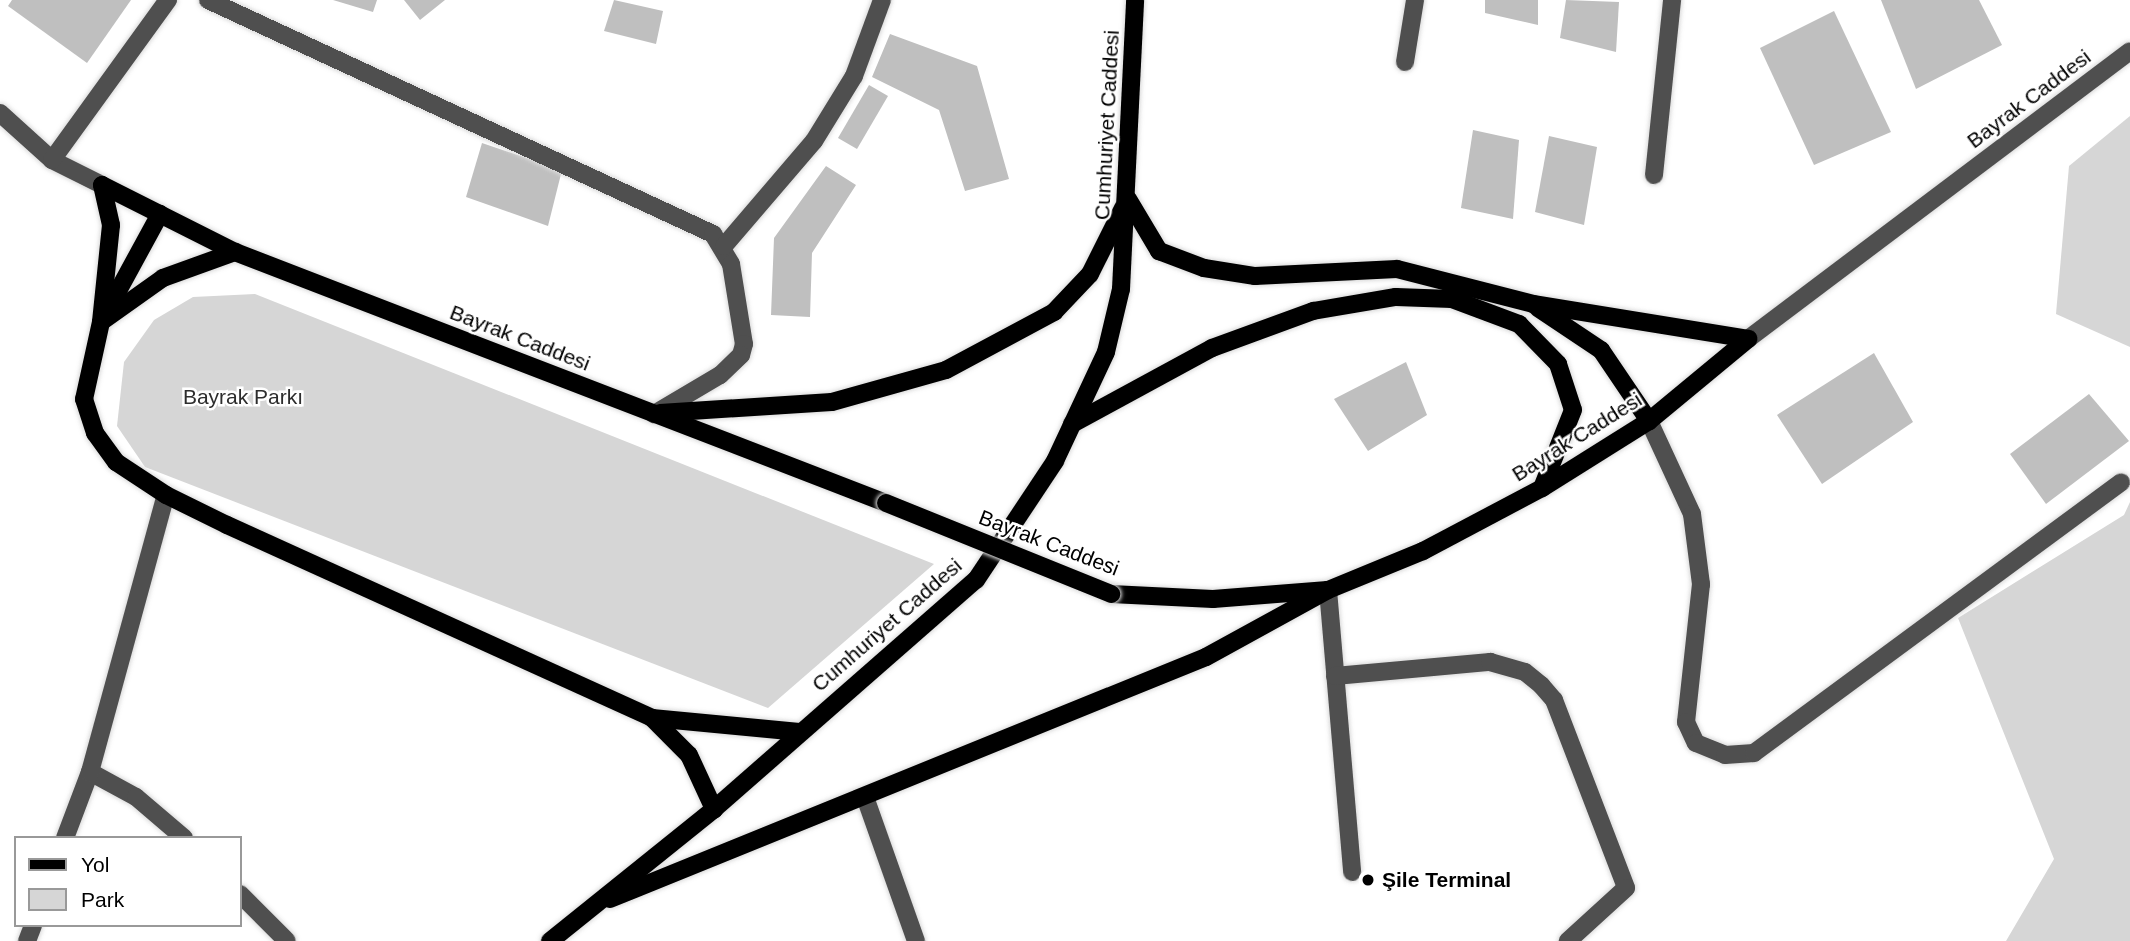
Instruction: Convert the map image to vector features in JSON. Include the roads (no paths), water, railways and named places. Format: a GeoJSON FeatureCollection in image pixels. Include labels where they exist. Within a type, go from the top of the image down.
{"type":"FeatureCollection","features":[{"type":"Feature","properties":{"kind":"main road","name":"Cumhuriyet Caddesi"},"geometry":{"type":"LineString","coordinates":[[550,941],[714,809],[976,580],[1055,461],[1106,352],[1118,302],[1128,199],[1135,0]]}},
{"type":"Feature","properties":{"kind":"main road"},"geometry":{"type":"LineString","coordinates":[[102,185],[111,225],[101,322],[84,399],[95,433],[116,462],[166,495],[652,718],[799,732]]}},
{"type":"Feature","properties":{"kind":"main road","name":"Bayrak Caddesi"},"geometry":{"type":"LineString","coordinates":[[102,185],[235,253],[886,503],[1111,594],[1213,599],[1328,590],[1423,551],[1542,488],[1649,421],[1748,339]]}},
{"type":"Feature","properties":{"kind":"main road"},"geometry":{"type":"LineString","coordinates":[[1128,199],[1159,251],[1204,268],[1255,276],[1397,269],[1533,304],[1748,339]]}},
{"type":"Feature","properties":{"kind":"main road"},"geometry":{"type":"LineString","coordinates":[[654,414],[832,402],[946,370],[1054,312],[1090,274],[1128,199]]}},
{"type":"Feature","properties":{"kind":"main road"},"geometry":{"type":"LineString","coordinates":[[101,322],[160,214]]}},
{"type":"Feature","properties":{"kind":"main road"},"geometry":{"type":"LineString","coordinates":[[101,322],[163,278],[235,253]]}},
{"type":"Feature","properties":{"kind":"main road"},"geometry":{"type":"LineString","coordinates":[[1072,424],[1212,348],[1313,311],[1396,297],[1452,299],[1519,324],[1558,364],[1573,410],[1542,488]]}},
{"type":"Feature","properties":{"kind":"main road"},"geometry":{"type":"LineString","coordinates":[[1533,304],[1601,350],[1649,421]]}},
{"type":"Feature","properties":{"kind":"main road"},"geometry":{"type":"LineString","coordinates":[[593,905],[1206,657],[1328,590]]}},
{"type":"Feature","properties":{"kind":"main road"},"geometry":{"type":"LineString","coordinates":[[652,718],[689,755],[714,809]]}},
{"type":"Feature","properties":{"kind":"street"},"geometry":{"type":"LineString","coordinates":[[52,160],[168,0]]}},
{"type":"Feature","properties":{"kind":"street"},"geometry":{"type":"LineString","coordinates":[[208,0],[692,221],[724,246],[731,264],[744,344],[741,355],[720,375],[654,414]]}},
{"type":"Feature","properties":{"kind":"street"},"geometry":{"type":"LineString","coordinates":[[724,246],[788,176],[832,114],[862,56],[882,0]]}},
{"type":"Feature","properties":{"kind":"street"},"geometry":{"type":"LineString","coordinates":[[1405,62],[1415,0]]}},
{"type":"Feature","properties":{"kind":"street"},"geometry":{"type":"LineString","coordinates":[[1654,175],[1672,0]]}},
{"type":"Feature","properties":{"kind":"street","name":"Bayrak Caddesi"},"geometry":{"type":"LineString","coordinates":[[1748,339],[2130,51]]}},
{"type":"Feature","properties":{"kind":"street","name":"Bayrak Caddesi"},"geometry":{"type":"LineString","coordinates":[[0,113],[52,160],[102,185]]}},
{"type":"Feature","properties":{"kind":"street"},"geometry":{"type":"LineString","coordinates":[[1649,421],[1692,514],[1701,584],[1686,722],[1696,743],[1725,755],[1754,753],[2120,482]]}},
{"type":"Feature","properties":{"kind":"street"},"geometry":{"type":"LineString","coordinates":[[66,836],[90,772],[166,495]]}},
{"type":"Feature","properties":{"kind":"street"},"geometry":{"type":"LineString","coordinates":[[1328,590],[1352,872]]}},
{"type":"Feature","properties":{"kind":"street"},"geometry":{"type":"LineString","coordinates":[[1335,676],[1490,662],[1525,672],[1541,685],[1554,700],[1626,888],[1568,941]]}},
{"type":"Feature","properties":{"kind":"street"},"geometry":{"type":"LineString","coordinates":[[90,772],[136,797],[182,836]]}},
{"type":"Feature","properties":{"kind":"street"},"geometry":{"type":"LineString","coordinates":[[865,797],[916,941]]}},
{"type":"Feature","properties":{"kind":"street"},"geometry":{"type":"LineString","coordinates":[[242,896],[287,941]]}},
{"type":"Feature","properties":{"kind":"place","name":"Şile Terminal"},"geometry":{"type":"Point","coordinates":[1368,880]}},
{"type":"Feature","properties":{"kind":"park label","name":"Bayrak Parkı"},"geometry":{"type":"Point","coordinates":[243,397]}}]}
